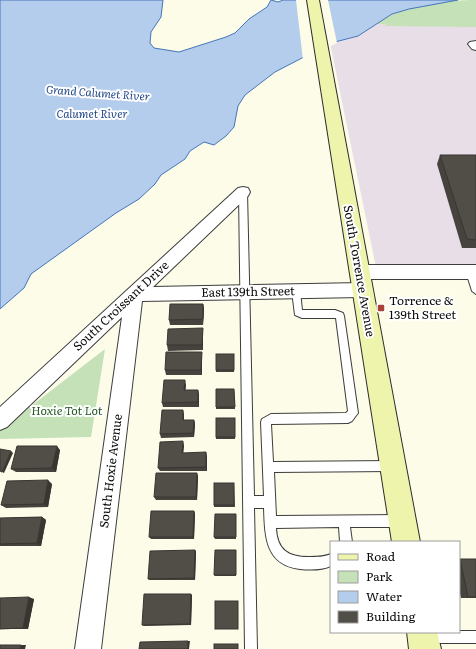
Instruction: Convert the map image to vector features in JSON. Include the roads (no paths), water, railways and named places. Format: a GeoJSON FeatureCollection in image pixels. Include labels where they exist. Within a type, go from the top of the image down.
{"type":"FeatureCollection","features":[{"type":"Feature","properties":{"kind":"main road","name":"South Torrence Avenue"},"geometry":{"type":"LineString","coordinates":[[313,0],[404,532]]}},
{"type":"Feature","properties":{"kind":"street","name":"South Croissant Drive"},"geometry":{"type":"LineString","coordinates":[[0,420],[242,192]]}},
{"type":"Feature","properties":{"kind":"street","name":"East 139th Street"},"geometry":{"type":"LineString","coordinates":[[134,294],[296,291],[360,281],[473,272]]}},
{"type":"Feature","properties":{"kind":"street","name":"South Hoxie Avenue"},"geometry":{"type":"LineString","coordinates":[[88,649],[134,294]]}},
{"type":"Feature","properties":{"kind":"lane"},"geometry":{"type":"LineString","coordinates":[[242,192],[251,649]]}},
{"type":"Feature","properties":{"kind":"lane"},"geometry":{"type":"LineString","coordinates":[[473,272],[476,291]]}},
{"type":"Feature","properties":{"kind":"lane"},"geometry":{"type":"LineString","coordinates":[[296,291],[298,312],[302,314],[335,314],[340,316],[353,413],[348,418],[271,419],[266,422],[270,522],[273,544],[279,553],[290,561],[300,563],[326,563],[330,561]]}},
{"type":"Feature","properties":{"kind":"lane"},"geometry":{"type":"LineString","coordinates":[[268,467],[393,466]]}},
{"type":"Feature","properties":{"kind":"lane"},"geometry":{"type":"LineString","coordinates":[[248,502],[269,502]]}},
{"type":"Feature","properties":{"kind":"lane"},"geometry":{"type":"LineString","coordinates":[[344,521],[346,541]]}},
{"type":"Feature","properties":{"kind":"lane"},"geometry":{"type":"LineString","coordinates":[[270,522],[344,521],[404,532]]}},
{"type":"Feature","properties":{"kind":"lane"},"geometry":{"type":"LineString","coordinates":[[423,639],[476,637]]}},
{"type":"Feature","properties":{"kind":"water","name":"Calumet River"},"geometry":{"type":"Polygon","coordinates":[[[0,0],[163,0],[161,17],[151,32],[150,43],[154,48],[179,52],[235,33],[249,19],[267,7],[271,0],[278,2],[283,0],[458,0],[409,9],[392,14],[358,36],[331,43],[275,72],[245,95],[238,106],[234,127],[226,136],[214,145],[204,142],[190,151],[185,159],[161,175],[155,184],[139,199],[116,213],[31,274],[24,288],[0,309],[0,0]]]}},
{"type":"Feature","properties":{"kind":"place","name":"Torrence & 139th Street"},"geometry":{"type":"Point","coordinates":[381,308]}},
{"type":"Feature","properties":{"kind":"water label","name":"Grand Calumet River"},"geometry":{"type":"Point","coordinates":[98,93]}},
{"type":"Feature","properties":{"kind":"park label","name":"Hoxie Tot Lot"},"geometry":{"type":"Point","coordinates":[67,411]}}]}
